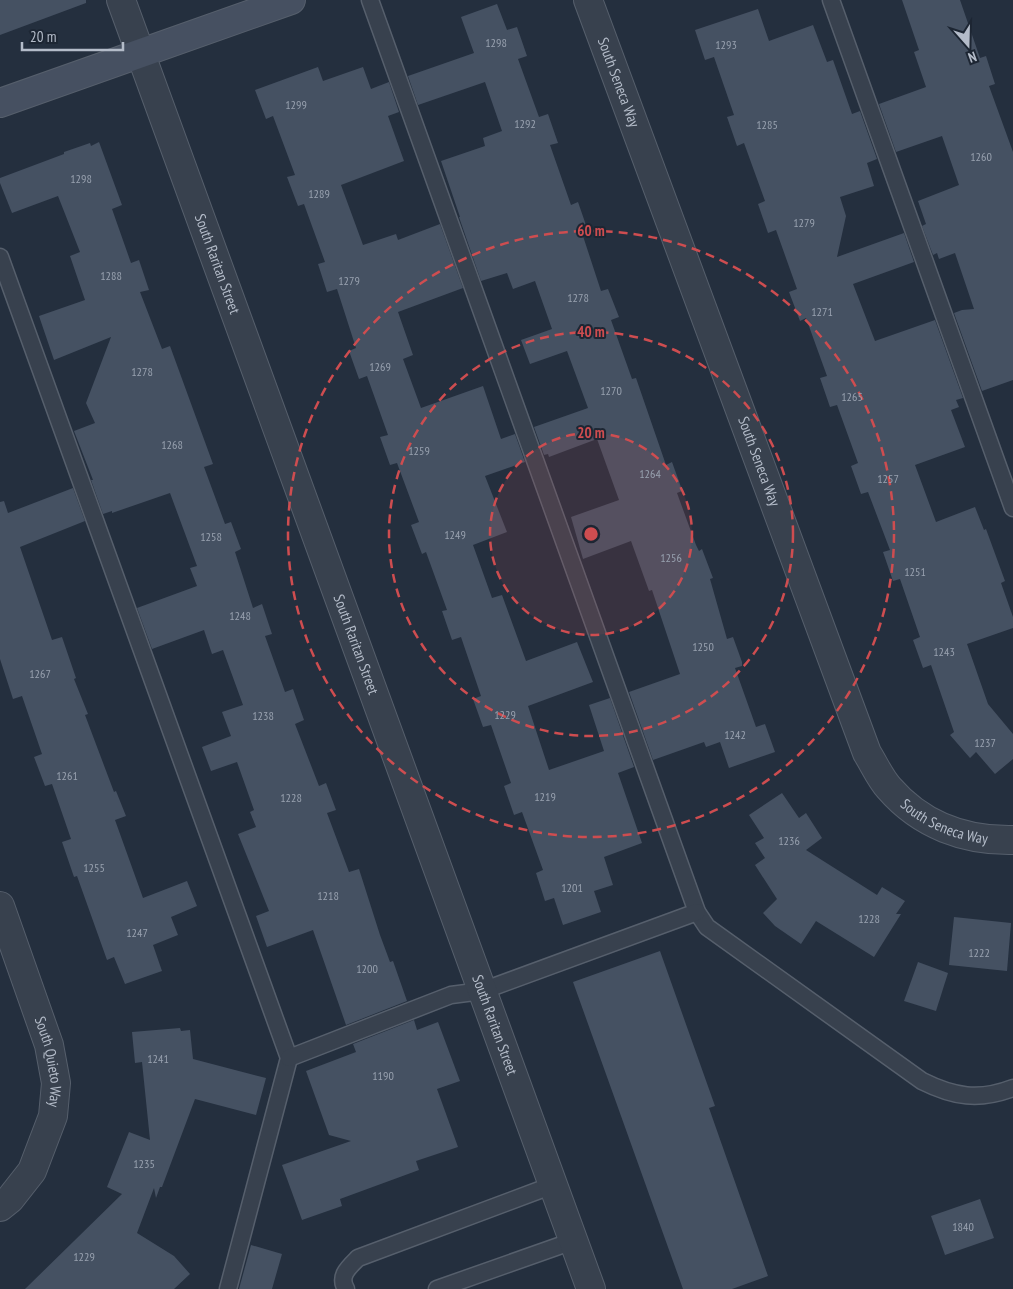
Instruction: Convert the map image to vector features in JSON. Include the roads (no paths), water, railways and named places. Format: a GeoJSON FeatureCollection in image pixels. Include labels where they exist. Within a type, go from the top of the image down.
{"type":"FeatureCollection","features":[{"type":"Feature","properties":{"kind":"street","name":"South Raritan Street"},"geometry":{"type":"LineString","coordinates":[[122,0],[591,1289]]}},
{"type":"Feature","properties":{"kind":"street"},"geometry":{"type":"LineString","coordinates":[[0,103],[291,0]]}},
{"type":"Feature","properties":{"kind":"street","name":"South Seneca Way"},"geometry":{"type":"LineString","coordinates":[[588,0],[866,753],[888,788],[910,809],[935,826],[991,841],[1013,840]]}},
{"type":"Feature","properties":{"kind":"street","name":"South Quieto Way"},"geometry":{"type":"LineString","coordinates":[[0,906],[50,1045],[56,1083],[53,1116],[32,1171],[10,1199],[0,1206]]}},
{"type":"Feature","properties":{"kind":"lane"},"geometry":{"type":"LineString","coordinates":[[370,0],[696,912],[707,927],[922,1081],[943,1091],[965,1096],[982,1096],[1013,1088]]}},
{"type":"Feature","properties":{"kind":"lane"},"geometry":{"type":"LineString","coordinates":[[831,0],[1013,508]]}},
{"type":"Feature","properties":{"kind":"lane"},"geometry":{"type":"LineString","coordinates":[[0,257],[289,1058],[228,1289]]}},
{"type":"Feature","properties":{"kind":"lane"},"geometry":{"type":"LineString","coordinates":[[289,1058],[451,995],[482,991],[696,912]]}},
{"type":"Feature","properties":{"kind":"lane"},"geometry":{"type":"LineString","coordinates":[[346,1289],[343,1277],[347,1269],[358,1258],[553,1185]]}},
{"type":"Feature","properties":{"kind":"lane"},"geometry":{"type":"LineString","coordinates":[[437,1289],[573,1241]]}}]}
